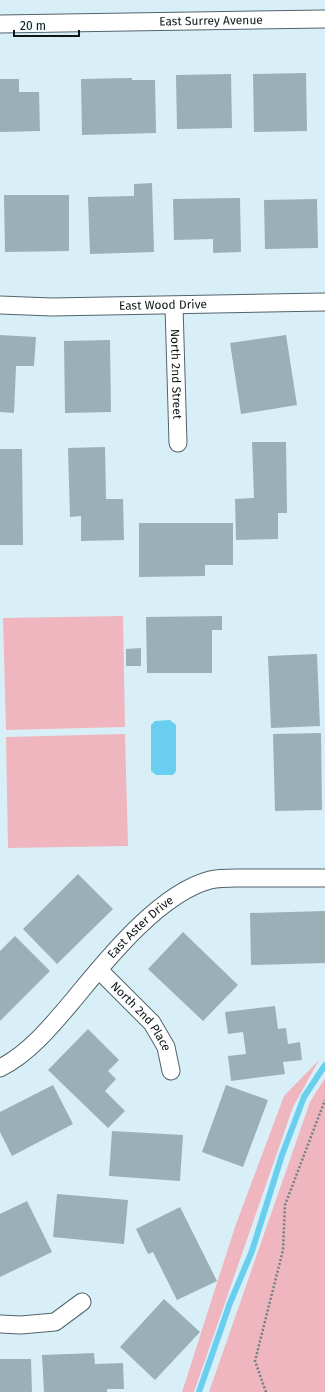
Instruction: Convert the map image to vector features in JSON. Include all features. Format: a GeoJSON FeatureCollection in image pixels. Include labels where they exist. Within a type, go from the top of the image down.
{"type":"FeatureCollection","features":[{"type":"Feature","properties":{"kind":"street","name":"East Surrey Avenue"},"geometry":{"type":"LineString","coordinates":[[0,24],[325,19]]}},
{"type":"Feature","properties":{"kind":"street","name":"East Wood Drive"},"geometry":{"type":"LineString","coordinates":[[0,305],[52,307],[174,306],[325,302]]}},
{"type":"Feature","properties":{"kind":"street","name":"North 2nd Street"},"geometry":{"type":"LineString","coordinates":[[174,306],[178,443]]}},
{"type":"Feature","properties":{"kind":"street","name":"East Aster Drive"},"geometry":{"type":"LineString","coordinates":[[0,1068],[12,1062],[52,1025],[99,970],[157,909],[186,888],[211,880],[231,878],[325,878]]}},
{"type":"Feature","properties":{"kind":"street","name":"North 2nd Place"},"geometry":{"type":"LineString","coordinates":[[99,970],[152,1023],[166,1046],[171,1070]]}},
{"type":"Feature","properties":{"kind":"street"},"geometry":{"type":"LineString","coordinates":[[0,1324],[21,1326],[55,1322],[82,1302]]}},
{"type":"Feature","properties":{"kind":"path"},"geometry":{"type":"LineString","coordinates":[[266,1392],[255,1361],[283,1250],[285,1205],[325,1100]]}},
{"type":"Feature","properties":{"kind":"shaded area"},"geometry":{"type":"Polygon","coordinates":[[[123,616],[125,727],[6,730],[3,618],[123,616]]]}},
{"type":"Feature","properties":{"kind":"shaded area"},"geometry":{"type":"Polygon","coordinates":[[[125,734],[128,846],[8,848],[6,737],[125,734]]]}},
{"type":"Feature","properties":{"kind":"shaded area"},"geometry":{"type":"Polygon","coordinates":[[[319,1060],[293,1107],[194,1392],[182,1392],[235,1227],[284,1096],[319,1060]]]}},
{"type":"Feature","properties":{"kind":"shaded area"},"geometry":{"type":"Polygon","coordinates":[[[325,1078],[325,1392],[209,1392],[310,1102],[325,1078]]]}},
{"type":"Feature","properties":{"kind":"water"},"geometry":{"type":"Polygon","coordinates":[[[170,720],[176,725],[176,771],[173,775],[156,775],[151,771],[151,725],[155,721],[170,720]]]}},
{"type":"Feature","properties":{"kind":"building"},"geometry":{"type":"Polygon","coordinates":[[[306,73],[307,131],[254,132],[253,74],[306,73]]]}},
{"type":"Feature","properties":{"kind":"building"},"geometry":{"type":"Polygon","coordinates":[[[231,74],[232,128],[177,129],[176,75],[231,74]]]}},
{"type":"Feature","properties":{"kind":"building"},"geometry":{"type":"Polygon","coordinates":[[[132,78],[132,80],[155,80],[156,133],[82,135],[81,79],[132,78]]]}},
{"type":"Feature","properties":{"kind":"building"},"geometry":{"type":"Polygon","coordinates":[[[0,79],[19,79],[19,92],[39,92],[40,131],[0,132],[0,79]]]}},
{"type":"Feature","properties":{"kind":"building"},"geometry":{"type":"Polygon","coordinates":[[[152,183],[154,252],[90,254],[88,197],[134,196],[134,184],[152,183]]]}},
{"type":"Feature","properties":{"kind":"building"},"geometry":{"type":"Polygon","coordinates":[[[4,195],[69,195],[69,251],[5,252],[4,195]]]}},
{"type":"Feature","properties":{"kind":"building"},"geometry":{"type":"Polygon","coordinates":[[[240,198],[241,252],[213,253],[213,239],[174,240],[173,199],[240,198]]]}},
{"type":"Feature","properties":{"kind":"building"},"geometry":{"type":"Polygon","coordinates":[[[317,199],[318,248],[265,249],[264,200],[317,199]]]}},
{"type":"Feature","properties":{"kind":"building"},"geometry":{"type":"Polygon","coordinates":[[[0,335],[36,337],[34,366],[16,366],[14,413],[0,412],[0,335]]]}},
{"type":"Feature","properties":{"kind":"building"},"geometry":{"type":"Polygon","coordinates":[[[286,335],[297,405],[241,414],[230,343],[286,335]]]}},
{"type":"Feature","properties":{"kind":"building"},"geometry":{"type":"Polygon","coordinates":[[[110,340],[111,412],[65,413],[64,341],[110,340]]]}},
{"type":"Feature","properties":{"kind":"building"},"geometry":{"type":"Polygon","coordinates":[[[252,442],[286,442],[287,513],[278,513],[278,539],[236,540],[235,499],[254,498],[252,442]]]}},
{"type":"Feature","properties":{"kind":"building"},"geometry":{"type":"Polygon","coordinates":[[[105,447],[106,499],[123,499],[124,540],[81,541],[81,516],[70,517],[68,448],[105,447]]]}},
{"type":"Feature","properties":{"kind":"building"},"geometry":{"type":"Polygon","coordinates":[[[0,449],[22,449],[23,545],[0,545],[0,449]]]}},
{"type":"Feature","properties":{"kind":"building"},"geometry":{"type":"Polygon","coordinates":[[[139,523],[233,523],[233,565],[205,565],[205,576],[139,577],[139,523]]]}},
{"type":"Feature","properties":{"kind":"building"},"geometry":{"type":"Polygon","coordinates":[[[222,616],[222,630],[212,630],[212,673],[147,673],[146,617],[222,616]]]}},
{"type":"Feature","properties":{"kind":"building"},"geometry":{"type":"Polygon","coordinates":[[[141,648],[141,666],[126,666],[126,649],[141,648]]]}},
{"type":"Feature","properties":{"kind":"building"},"geometry":{"type":"Polygon","coordinates":[[[317,654],[320,726],[271,728],[268,656],[317,654]]]}},
{"type":"Feature","properties":{"kind":"building"},"geometry":{"type":"Polygon","coordinates":[[[321,733],[322,810],[275,811],[273,734],[321,733]]]}},
{"type":"Feature","properties":{"kind":"building"},"geometry":{"type":"Polygon","coordinates":[[[78,874],[113,909],[57,964],[23,929],[78,874]]]}},
{"type":"Feature","properties":{"kind":"building"},"geometry":{"type":"Polygon","coordinates":[[[325,911],[325,963],[251,965],[250,913],[325,911]]]}},
{"type":"Feature","properties":{"kind":"building"},"geometry":{"type":"Polygon","coordinates":[[[183,932],[238,985],[203,1021],[148,969],[183,932]]]}},
{"type":"Feature","properties":{"kind":"building"},"geometry":{"type":"Polygon","coordinates":[[[15,936],[50,971],[0,1021],[0,951],[15,936]]]}},
{"type":"Feature","properties":{"kind":"building"},"geometry":{"type":"Polygon","coordinates":[[[275,1006],[278,1029],[286,1028],[288,1044],[300,1042],[302,1060],[283,1062],[285,1074],[231,1081],[228,1056],[246,1054],[243,1032],[228,1034],[225,1012],[275,1006]]]}},
{"type":"Feature","properties":{"kind":"building"},"geometry":{"type":"Polygon","coordinates":[[[88,1029],[119,1060],[108,1071],[116,1079],[105,1091],[125,1111],[108,1128],[48,1070],[88,1029]]]}},
{"type":"Feature","properties":{"kind":"building"},"geometry":{"type":"Polygon","coordinates":[[[53,1085],[73,1124],[12,1156],[0,1132],[0,1112],[53,1085]]]}},
{"type":"Feature","properties":{"kind":"building"},"geometry":{"type":"Polygon","coordinates":[[[226,1085],[268,1100],[243,1167],[202,1152],[226,1085]]]}},
{"type":"Feature","properties":{"kind":"building"},"geometry":{"type":"Polygon","coordinates":[[[112,1131],[183,1135],[180,1181],[109,1176],[112,1131]]]}},
{"type":"Feature","properties":{"kind":"building"},"geometry":{"type":"Polygon","coordinates":[[[57,1194],[128,1200],[124,1244],[53,1237],[57,1194]]]}},
{"type":"Feature","properties":{"kind":"building"},"geometry":{"type":"Polygon","coordinates":[[[27,1201],[52,1252],[0,1277],[0,1214],[27,1201]]]}},
{"type":"Feature","properties":{"kind":"building"},"geometry":{"type":"Polygon","coordinates":[[[180,1207],[217,1281],[177,1300],[153,1252],[148,1254],[136,1229],[180,1207]]]}},
{"type":"Feature","properties":{"kind":"building"},"geometry":{"type":"Polygon","coordinates":[[[164,1299],[200,1332],[155,1380],[120,1347],[164,1299]]]}},
{"type":"Feature","properties":{"kind":"building"},"geometry":{"type":"Polygon","coordinates":[[[94,1353],[95,1364],[123,1363],[124,1389],[107,1389],[107,1392],[44,1392],[42,1355],[94,1353]]]}},
{"type":"Feature","properties":{"kind":"building"},"geometry":{"type":"Polygon","coordinates":[[[0,1359],[31,1359],[32,1392],[0,1392],[0,1359]]]}},
{"type":"Feature","properties":{"kind":"waterway"},"geometry":{"type":"LineString","coordinates":[[199,1392],[230,1303],[252,1251],[282,1155],[304,1097],[325,1065]]}}]}
